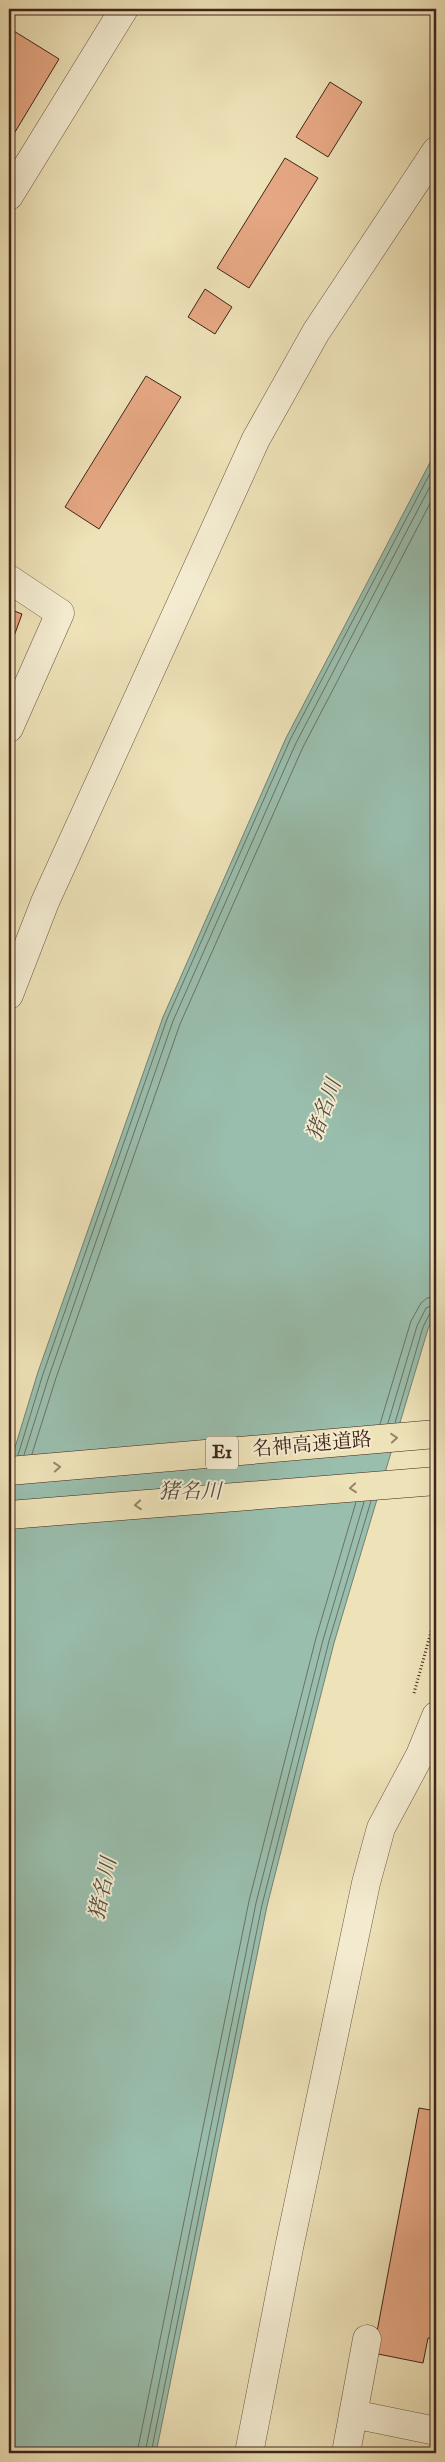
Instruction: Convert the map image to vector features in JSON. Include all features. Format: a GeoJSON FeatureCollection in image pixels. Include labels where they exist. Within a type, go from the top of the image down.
{"type":"FeatureCollection","features":[{"type":"Feature","properties":{"kind":"highway","name":"名神高速道路"},"geometry":{"type":"LineString","coordinates":[[9,1471],[436,1434]]}},
{"type":"Feature","properties":{"kind":"highway","name":"E1"},"geometry":{"type":"LineString","coordinates":[[9,1516],[436,1481]]}},
{"type":"Feature","properties":{"kind":"street"},"geometry":{"type":"LineString","coordinates":[[9,196],[120,10]]}},
{"type":"Feature","properties":{"kind":"street"},"geometry":{"type":"LineString","coordinates":[[9,995],[45,902],[256,439],[316,332],[436,150]]}},
{"type":"Feature","properties":{"kind":"street"},"geometry":{"type":"LineString","coordinates":[[9,579],[60,613],[9,728]]}},
{"type":"Feature","properties":{"kind":"street"},"geometry":{"type":"LineString","coordinates":[[249,2453],[288,2248],[366,1883],[382,1828],[420,1755],[436,1716]]}},
{"type":"Feature","properties":{"kind":"street"},"geometry":{"type":"LineString","coordinates":[[346,2453],[367,2339]]}},
{"type":"Feature","properties":{"kind":"street"},"geometry":{"type":"LineString","coordinates":[[353,2414],[436,2431]]}},
{"type":"Feature","properties":{"kind":"water","name":"猪名川"},"geometry":{"type":"Polygon","coordinates":[[[436,451],[436,1311],[428,1329],[334,1643],[267,1906],[156,2453],[9,2453],[9,1467],[38,1372],[163,1017],[286,738],[436,451]]]}},
{"type":"Feature","properties":{"kind":"building"},"geometry":{"type":"Polygon","coordinates":[[[9,28],[59,59],[12,137],[9,136],[9,28]]]}},
{"type":"Feature","properties":{"kind":"building"},"geometry":{"type":"Polygon","coordinates":[[[330,82],[362,102],[328,157],[296,137],[330,82]]]}},
{"type":"Feature","properties":{"kind":"building"},"geometry":{"type":"Polygon","coordinates":[[[285,158],[318,178],[249,288],[217,268],[285,158]]]}},
{"type":"Feature","properties":{"kind":"building"},"geometry":{"type":"Polygon","coordinates":[[[205,289],[232,307],[215,334],[188,317],[205,289]]]}},
{"type":"Feature","properties":{"kind":"building"},"geometry":{"type":"Polygon","coordinates":[[[146,376],[181,397],[99,529],[65,507],[146,376]]]}},
{"type":"Feature","properties":{"kind":"building"},"geometry":{"type":"Polygon","coordinates":[[[9,609],[22,614],[9,650],[9,609]]]}},
{"type":"Feature","properties":{"kind":"building"},"geometry":{"type":"Polygon","coordinates":[[[419,2108],[436,2111],[436,2339],[428,2338],[423,2363],[373,2353],[419,2108]]]}}]}
